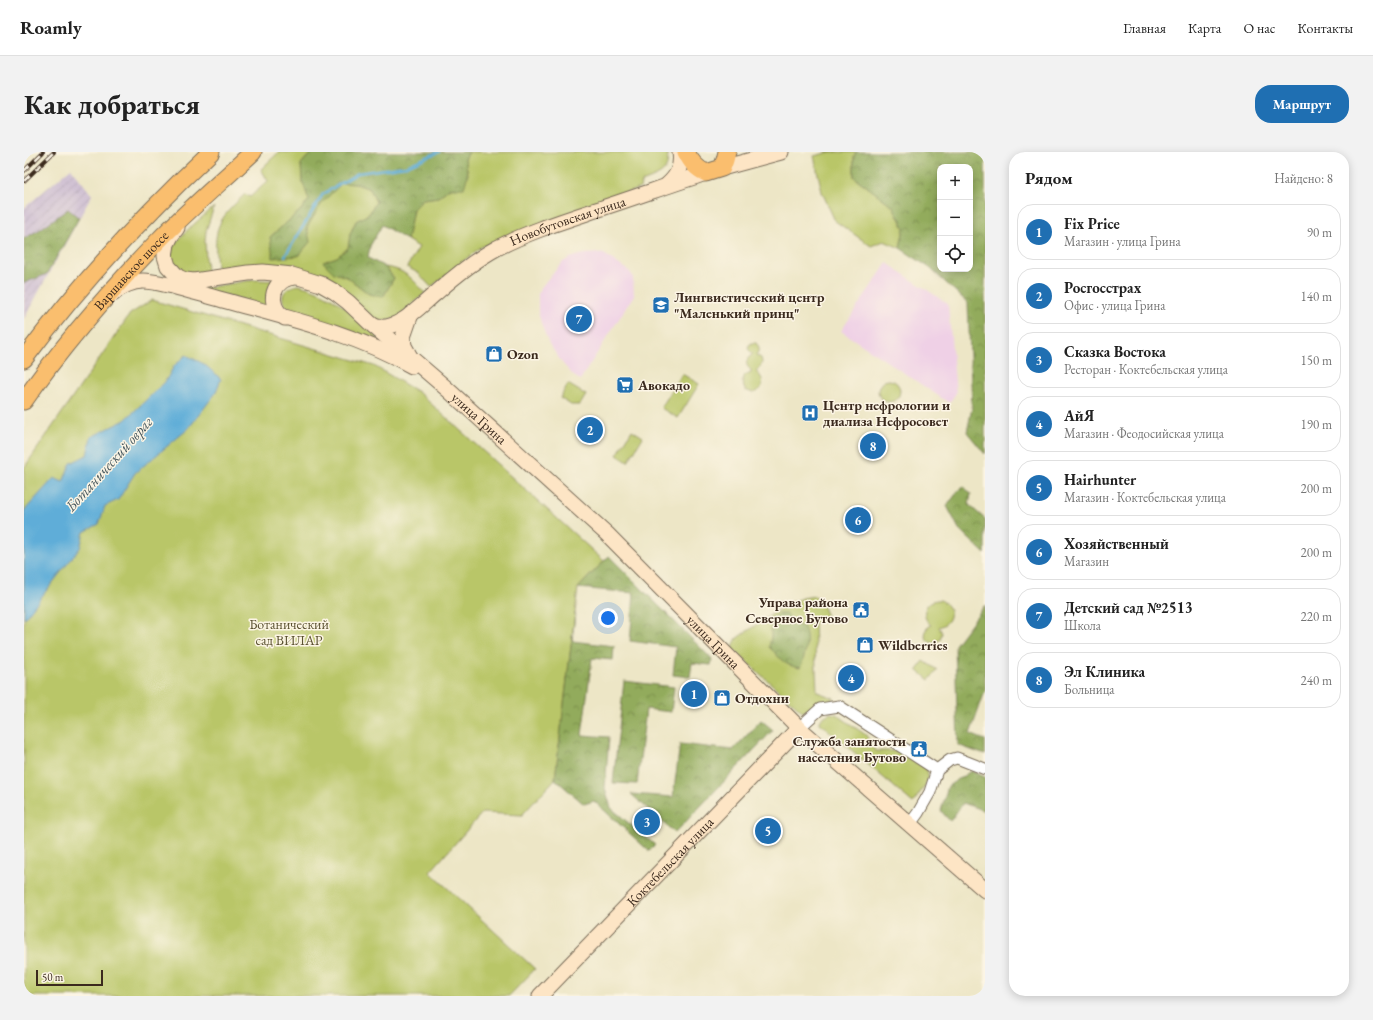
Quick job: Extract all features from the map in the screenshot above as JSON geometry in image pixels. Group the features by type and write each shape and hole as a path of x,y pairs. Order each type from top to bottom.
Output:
{"main road":[{"name":"Варшавское шоссе","path":"24,402 50,366 95,310 159,241 253,152"},
{"path":"686,152 698,169 714,171 726,160 727,152"},
{"name":"Варшавское шоссе","path":"24,359 73,296 152,211 208,155"}],"street":[{"path":"667,185 672,181 678,172 681,164 680,152"},
{"name":"Новобутовская улица","path":"374,326 379,328 391,326 406,318 461,272 497,248 562,222 667,185 781,152"},
{"path":"203,199 171,236 167,244 165,250 166,261 175,275 185,280 194,281 263,272 292,274 308,279"},
{"path":"285,318 279,314 273,302 276,286 291,277 308,279"},
{"name":"улица Грина","path":"308,279 335,292 348,302 392,341 406,359"},
{"name":"улица Грина","path":"95,310 126,285 139,281 149,281 285,318 343,336 406,359 446,388 607,534 799,728 985,890"},
{"path":"392,341 395,330 406,318"},
{"path":"406,318 403,336 406,359"},
{"path":"799,728 820,709 839,706 936,770"},
{"name":"Коктебельская улица","path":"540,996 799,728"},
{"path":"910,824 930,792 936,770 950,760 957,758 985,769"}],"shaded area":[{"path":"71,168 92,195 24,319 24,208"},
{"path":"583,254 604,254 631,273 633,278 634,295 580,380 563,364 549,344 538,312 538,294 547,280 563,262"},
{"path":"887,263 948,304 956,393 949,403 841,331"}],"green space":[{"path":"279,152 312,152 301,164 302,180 309,200 300,211 270,237 307,227 322,203 342,183 356,184 370,188 377,202 369,214 356,221 350,234 349,248 337,257 324,262 334,273 347,277 369,294 383,297 394,278 385,267 403,272 425,293 398,318 380,322 331,282 225,271 217,267 217,233 223,218 245,194 250,197 268,181 261,169"},
{"path":"312,152 469,152 465,159 468,174 464,188 450,188 438,197 423,199 413,209 407,240 382,225 370,246 368,258 385,267 394,278 383,297 369,294 347,277 334,273 323,262 337,257 348,248 350,234 356,221 369,214 376,202 370,189 356,184 342,183 322,203 307,227 310,242 298,256 273,258 270,237 300,211 309,200 302,180 301,164"},
{"path":"469,152 667,152 668,159 665,169 658,175 642,182 640,188 481,247 431,287 418,273 407,267 419,247 407,240 413,209 423,199 438,197 468,174 465,159"},
{"path":"830,152 856,152 854,157 854,177 893,206 904,228 900,248 884,241 871,246 835,221 822,192 814,156"},
{"path":"856,152 985,152 985,454 967,432 972,408 968,303 930,268 900,248 904,228 893,206 854,177 854,157"},
{"path":"214,207 206,231 205,242 207,273 186,274 173,266 171,254 172,249 186,231"},
{"path":"68,209 79,218 47,274 24,283 24,238 39,230"},
{"path":"246,281 279,281 272,308 199,289"},
{"path":"298,285 325,294 336,301 346,308 385,345 301,317 290,311 284,304 283,296 287,290"},
{"name":"Ботанический сад ВИЛАР","path":"152,300 374,366 418,392 604,561 578,588 555,779 522,815 482,813 430,872 535,969 509,996 24,996 24,468 130,314"},
{"path":"756,343 759,347 756,355 761,358 762,362 761,366 756,372 761,377 762,386 753,393 745,390 742,382 745,375 751,372 748,367 747,360 752,355 748,349 749,345"},
{"path":"682,374 699,384 678,418 661,408"},
{"path":"889,380 897,383 900,391 897,399 889,402 881,399 878,391 881,383"},
{"path":"568,384 586,395 580,405 571,405 560,398"},
{"path":"632,430 643,437 628,462 617,455"},
{"path":"962,486 971,494 969,505 985,519 985,554 959,529 947,506"},
{"path":"609,556 712,659 711,665 692,663 690,677 673,675 676,647 630,641 634,593 578,588"},
{"path":"814,596 819,598 829,621 814,622 817,692 834,698 832,703 820,704 803,712 733,649 737,638 790,602"},
{"path":"940,600 948,606 950,614 947,622 939,627 942,633 940,640 933,643 928,641 925,637 926,629 931,625 925,617 925,609 931,602"},
{"path":"985,605 985,691 970,734 985,740 985,755 958,745 955,645"},
{"path":"575,613 572,641 614,646 613,660 592,658 582,735 609,737 605,788 611,808 655,845 649,851 594,801 584,804 555,779"},
{"path":"778,614 787,614 796,625 803,626 806,636 806,647 800,668 786,663 769,647 771,637 771,619"},
{"path":"924,661 937,670 929,680 917,670"},
{"path":"624,681 674,687 671,712 646,709 637,784 613,783"},
{"path":"831,713 836,714 866,735 875,751 899,751 927,769 929,780 913,803 820,723 822,718"},
{"path":"761,720 773,730 675,833 631,794 673,797 680,744 733,750"},
{"path":"971,771 985,777 985,811 963,803 950,821 941,811 948,786"}],"water":[{"path":"186,355 204,364 221,379 215,394 188,429 135,473 118,500 105,506 99,524 84,532 80,548 24,619 24,511 54,478 63,482 71,463 87,455 91,437 125,420 165,382 174,366"}],"waterway":[{"name":"Ботанический овраг","path":"285,256 323,194 358,173 406,166 439,152"}],"railway":[{"path":"24,157 29,152"},
{"path":"24,171 43,152"},
{"path":"24,181 54,152"}],"place":[{"name":"Лингвистический центр \"Маленький принц\"","path":"661,305"},
{"name":"Детский сад №2513","path":"579,319"},
{"name":"Ozon","path":"494,354"},
{"name":"Авокадо","path":"625,385"},
{"name":"Центр нефрологии и диализа Нефросовет","path":"810,413"},
{"name":"Росгосстрах","path":"590,430"},
{"name":"Эл Клиника","path":"873,446"},
{"name":"Хозяйственный","path":"858,520"},
{"name":"Управа района Северное Бутово","path":"861,610"},
{"name":"Wildberries","path":"865,645"},
{"name":"АйЯ","path":"851,678"},
{"name":"Fix Price","path":"694,694"},
{"name":"Отдохни","path":"722,698"},
{"name":"Служба занятости населения Бутово","path":"919,749"},
{"name":"Сказка Востока","path":"647,822"},
{"name":"Hairhunter","path":"768,831"}]}
